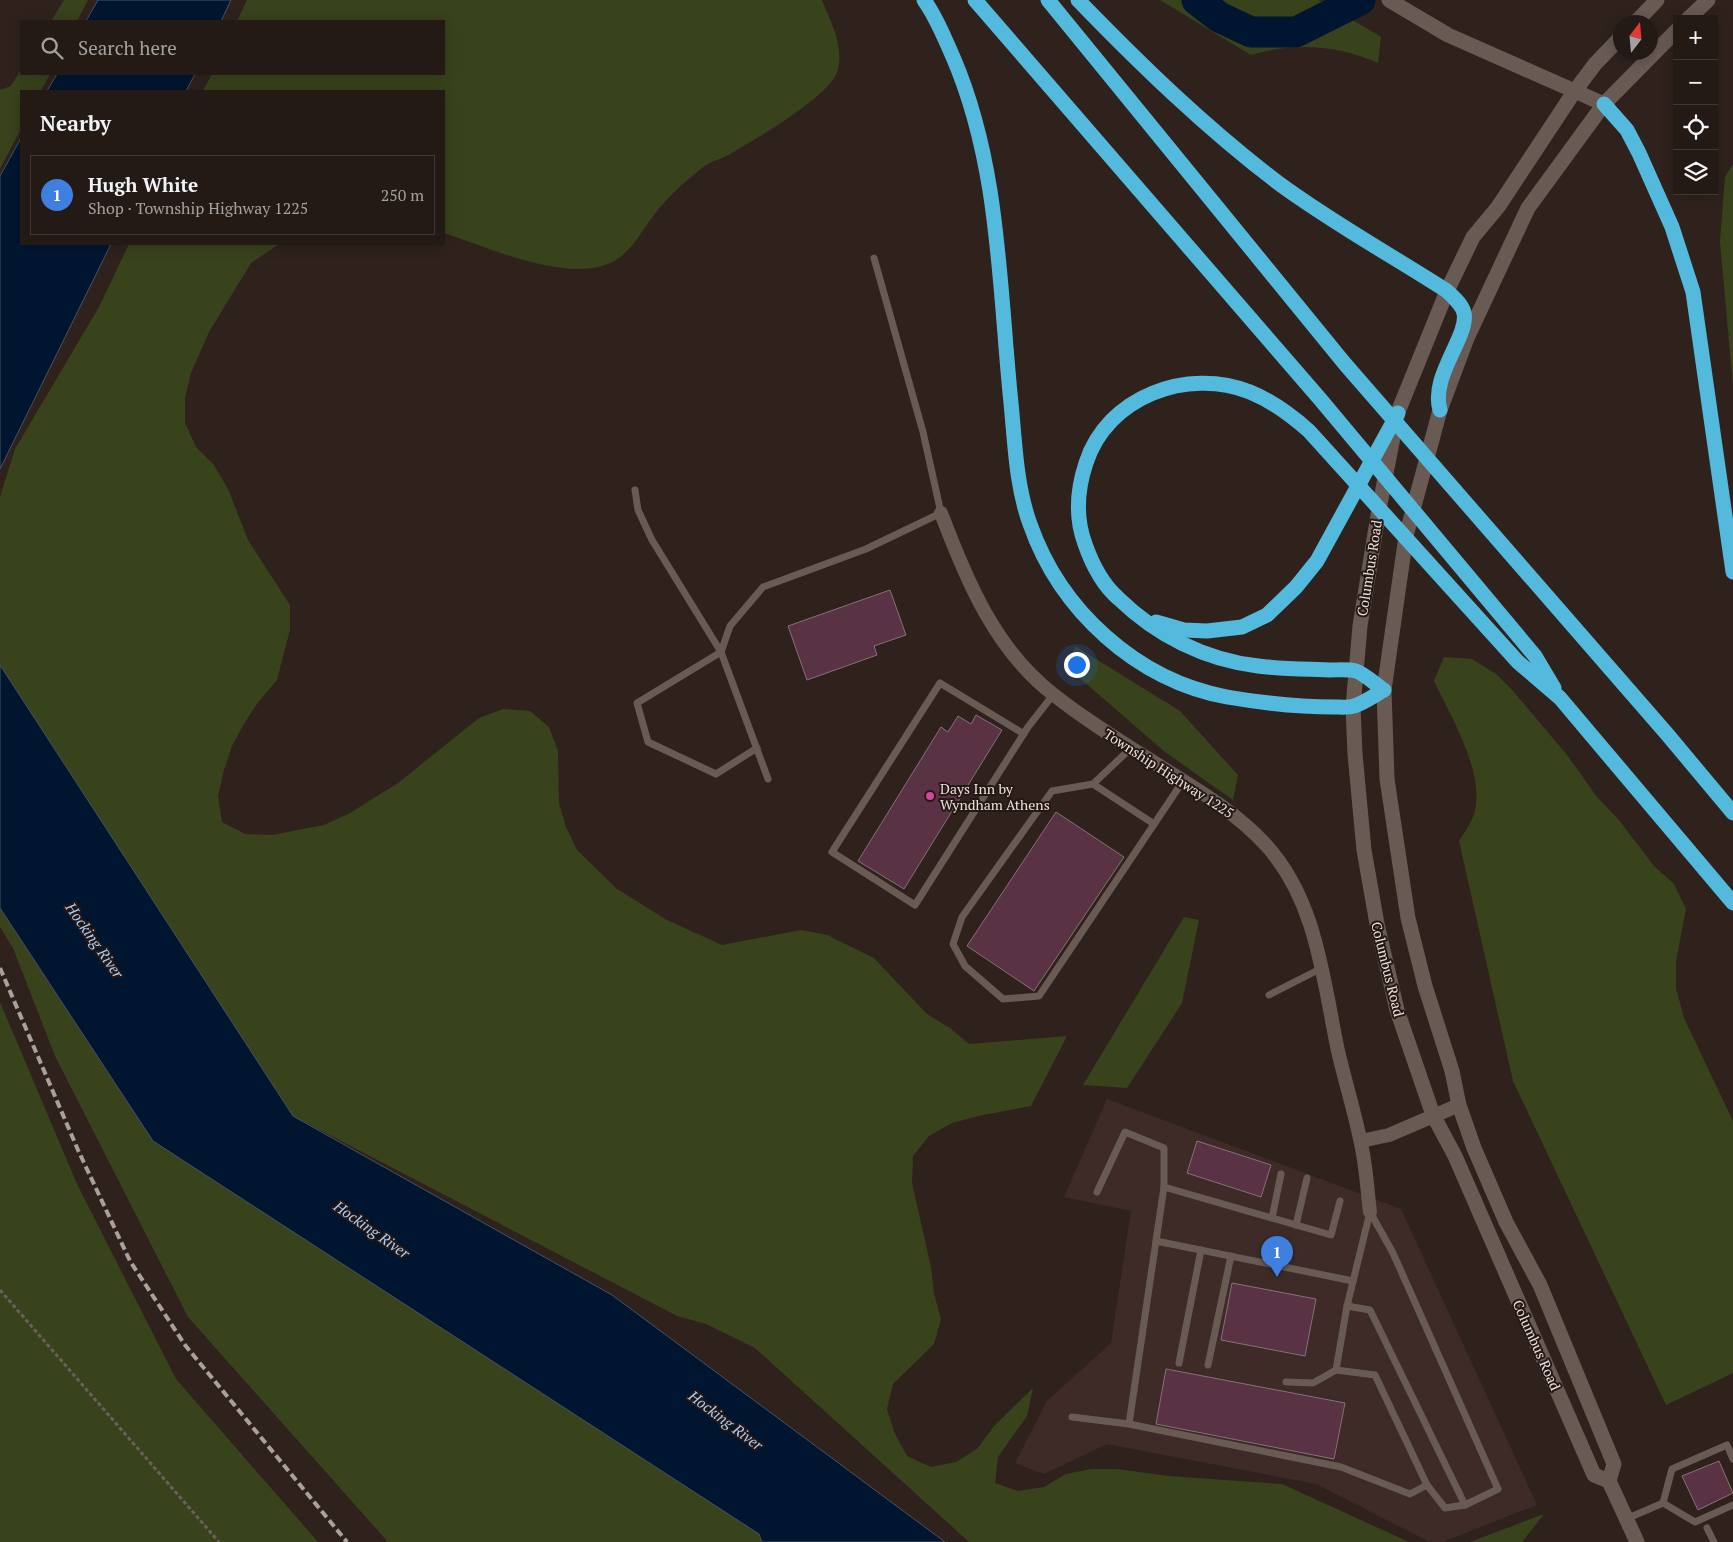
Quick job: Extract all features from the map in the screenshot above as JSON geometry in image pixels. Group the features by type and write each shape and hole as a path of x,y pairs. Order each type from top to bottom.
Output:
{"highway":[{"path":"924,0 935,14 960,73 979,133 993,202 1017,462 1029,522 1051,571 1062,588 1100,632 1120,649 1161,675 1200,690 1241,700 1322,707 1353,707 1384,690 1357,671 1258,666 1216,657 1184,645 1135,613 1106,585 1096,570 1081,535 1079,518 1080,490 1085,466 1094,444 1110,421 1138,399 1155,391 1174,386 1213,384 1248,391 1268,400 1309,431 1518,662 1560,698 1733,903"},
{"path":"975,0 1320,399 1535,656 1560,698"},
{"path":"1048,0 1345,364 1495,535 1733,813"},
{"path":"1078,0 1134,58 1202,122 1271,177 1447,291 1461,306 1464,320 1436,399 1440,410"},
{"path":"1604,104 1627,130 1639,153 1672,227 1693,292 1733,572"},
{"path":"1135,613 1184,630 1207,631 1242,627 1267,615 1296,587 1316,561 1398,412"}],"main road":[{"path":"1390,0 1448,35 1604,104"},
{"path":"1643,15 1657,0"},
{"path":"1692,15 1708,0"},
{"name":"Columbus Road","path":"1637,1542 1609,1481 1614,1464 1540,1285 1506,1222 1474,1148 1459,1105 1452,1071 1425,986 1408,918 1387,779 1384,690 1406,536 1440,410 1467,338 1528,208 1604,104 1673,34"},
{"name":"Columbus Road","path":"1609,1481 1594,1475 1455,1156 1433,1115 1397,1010 1377,924 1364,841 1353,707 1360,626 1371,555 1398,412 1447,291 1474,237 1498,207 1574,92 1595,64 1613,45"}],"street":[{"name":"Township Highway 1225","path":"941,513 962,569 980,605 1004,643 1053,695 1131,748 1230,810 1267,846 1296,889 1311,929 1322,968 1338,1051 1361,1141 1370,1212"},
{"path":"1361,1141 1389,1135 1459,1105"}],"lane":[{"path":"757,748 716,774 648,742 637,703 721,652 730,626 762,587 866,549 941,513 923,432 874,258"},
{"path":"635,490 638,510 652,540 721,652 768,779"},
{"path":"1024,734 940,683 832,852 915,905 1024,734 1053,695"},
{"path":"1131,748 1093,784 1052,791 962,917 953,944 964,966 1002,1000 1039,996 1183,781"},
{"path":"1093,784 1154,824"},
{"path":"1269,995 1322,968"},
{"path":"1097,1192 1125,1132 1164,1148 1164,1187 1129,1424"},
{"path":"1272,1218 1281,1174"},
{"path":"1296,1225 1307,1178"},
{"path":"1164,1187 1331,1235 1340,1201"},
{"path":"1336,1370 1346,1306 1370,1212"},
{"path":"1286,1382 1313,1384 1336,1370 1375,1375 1427,1485 1445,1508 1465,1505 1498,1489 1393,1253 1370,1212"},
{"path":"1156,1241 1353,1281"},
{"path":"1179,1363 1201,1250"},
{"path":"1208,1365 1231,1256"},
{"path":"1346,1306 1370,1310 1465,1505"},
{"path":"1072,1417 1129,1424 1341,1467 1410,1494 1427,1485"},
{"path":"1663,1503 1672,1469 1727,1445 1733,1459"},
{"path":"1663,1503 1695,1522 1733,1505"},
{"path":"1626,1519 1663,1503"},
{"path":"1707,1528 1714,1542"}],"path":[{"path":"0,1290 219,1542"}],"shaded area":[{"path":"1107,1099 1401,1209 1537,1505 1442,1542 1430,1542 1316,1484 1107,1444 1044,1474 1015,1463 1047,1401 1111,1343 1131,1211 1064,1197"}],"green space":[{"path":"64,0 88,0 78,20 52,20"},
{"path":"247,0 822,0 836,35 839,63 837,72 831,82 806,105 727,156 706,165 683,184 657,211 633,245 617,259 608,264 590,268 569,269 548,266 503,254 445,233 445,90 204,90 211,75 445,75 445,20 237,20"},
{"path":"1160,0 1319,0 1381,37 1378,63 1347,52 1315,47 1283,48 1251,55"},
{"path":"20,71 20,75 49,75 42,90 20,90 20,131 0,169 0,90 11,86"},
{"path":"1733,164 1733,386 1720,242 1725,177"},
{"path":"129,245 278,245 251,263 209,332 191,373 185,398 185,423 196,447 214,465 228,489 248,540 290,605 290,630 277,680 259,701 245,722 232,746 224,770 218,796 222,822 245,834 272,835 324,825 350,813 398,783 479,718 503,709 530,711 549,727 558,751 559,803 566,827 577,850 617,889 667,920 722,945 801,930 827,935 874,958 927,1014 950,1028 969,1044 1067,1036 1031,1106 952,1123 929,1136 913,1156 912,1183 931,1267 934,1294 941,1319 934,1344 893,1384 887,1409 895,1434 907,1456 931,1467 956,1462 978,1448 994,1426 1033,1388 1027,1416 998,1457 995,1483 1018,1491 1044,1487 1066,1474 1091,1469 1117,1469 1168,1476 1282,1484 1409,1542 969,1542 755,1348 706,1324 677,1316 293,1116 0,665 0,497 15,449 99,307"},
{"path":"1075,646 1180,711 1238,775 1233,800 1165,752 1068,668"},
{"path":"1444,657 1472,659 1496,674 1514,692 1567,755 1597,797 1618,819 1654,866 1674,884 1686,909 1676,961 1676,988 1684,1018 1733,1121 1733,1373 1666,1405 1513,1081 1459,841 1473,817 1476,801 1476,784 1466,748 1434,681"},
{"path":"0,908 153,1141 759,1534 762,1542 388,1542 188,1317 55,1056 13,948 0,927"},
{"path":"1184,917 1199,920 1182,1003 1127,1088 1083,1085"},
{"path":"0,1002 77,1184 176,1379 318,1542 0,1542"},
{"path":"1544,1514 1522,1542 1470,1542"}],"water":[{"path":"98,0 231,0 221,20 87,20"},
{"path":"56,75 194,75 187,90 48,90"},
{"path":"20,140 20,245 111,245 0,469 0,176"},
{"name":"Hocking River","path":"0,665 293,1116 612,1295 945,1542 762,1542 759,1534 153,1141 0,908"}],"building":[{"path":"890,590 906,635 874,646 877,655 807,680 788,626"},
{"name":"Days Inn by Wyndham Athens","path":"976,715 1002,730 904,889 858,861 941,727 948,732 958,716 971,724"},
{"path":"1056,812 1124,857 1034,991 967,946"},
{"path":"1197,1141 1271,1165 1261,1197 1187,1173"},
{"path":"1232,1283 1316,1299 1305,1356 1221,1340"},
{"path":"1166,1369 1345,1403 1334,1459 1156,1424"},
{"path":"1719,1461 1733,1493 1698,1510 1682,1476"}],"waterway":[{"path":"1197,0 1219,17 1251,32 1296,32 1360,0"}],"railway":[{"path":"0,968 78,1150 130,1261 185,1345 347,1542"}],"place":[{"name":"Days Inn by Wyndham Athens","path":"930,796"},
{"name":"Hugh White","path":"1277,1277"}]}
